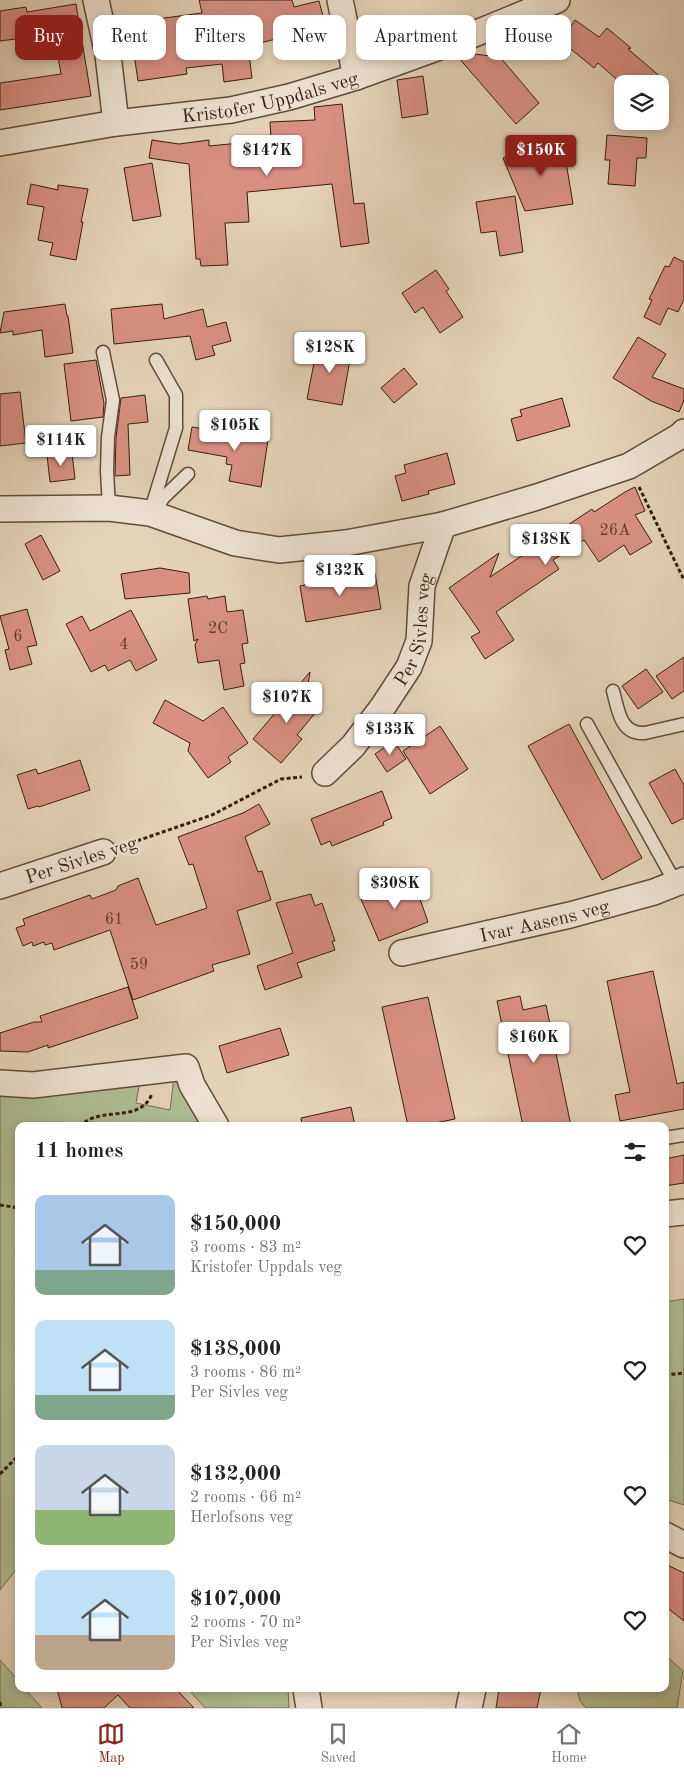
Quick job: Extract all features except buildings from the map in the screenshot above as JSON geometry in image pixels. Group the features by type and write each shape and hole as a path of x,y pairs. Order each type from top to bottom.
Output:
{"street":[{"path":"96,0 108,55 116,122"},
{"path":"340,0 356,77"},
{"name":"Kristofer Uppdals veg","path":"0,143 116,122 231,110 288,97 356,77 467,37 557,0"},
{"path":"0,509 109,508 152,514 235,543 279,550 346,543 443,525 537,497 629,466 684,432"},
{"name":"Per Sivles veg","path":"325,774 353,746 382,708 409,667 419,641 422,586 443,525"},
{"name":"Per Sivles veg","path":"0,886 103,852"},
{"name":"Ivar Aasens veg","path":"402,953 570,915 654,892 680,882"},
{"path":"0,1083 33,1085 186,1067 192,1086 214,1122"},
{"path":"669,1214 684,1212"},
{"path":"669,1537 684,1545"},
{"path":"306,1692 309,1708"},
{"path":"469,1708 472,1692"}],"lane":[{"path":"104,352 113,400 108,437 109,508"},
{"path":"152,514 176,428 176,395 156,360"},
{"path":"152,514 162,498 188,474"},
{"path":"613,691 622,722 631,732 645,733 684,724"},
{"path":"587,724 680,882"},
{"path":"669,1137 684,1135"}],"path":[{"path":"629,466 684,580"},
{"name":"Per Sivles veg","path":"103,852 212,815 281,779 325,774"},
{"path":"87,1122 98,1116 124,1114 138,1110 151,1097 161,1070"},
{"path":"0,1205 15,1207"},
{"path":"669,1375 684,1373"},
{"path":"0,1474 15,1459"},
{"path":"0,1702 1,1708"}],"green space":[{"path":"174,1077 183,1083 206,1122 15,1122 15,1571 0,1590 0,1091 140,1080 136,1103 170,1110"},
{"path":"684,1299 684,1505 669,1500 669,1301"},
{"path":"669,1659 683,1671 677,1708 586,1708 580,1701 578,1692 669,1692"},
{"path":"0,1660 15,1677 15,1692 28,1692 42,1708 0,1708"},
{"path":"191,1692 288,1692 289,1708 205,1708"}]}
